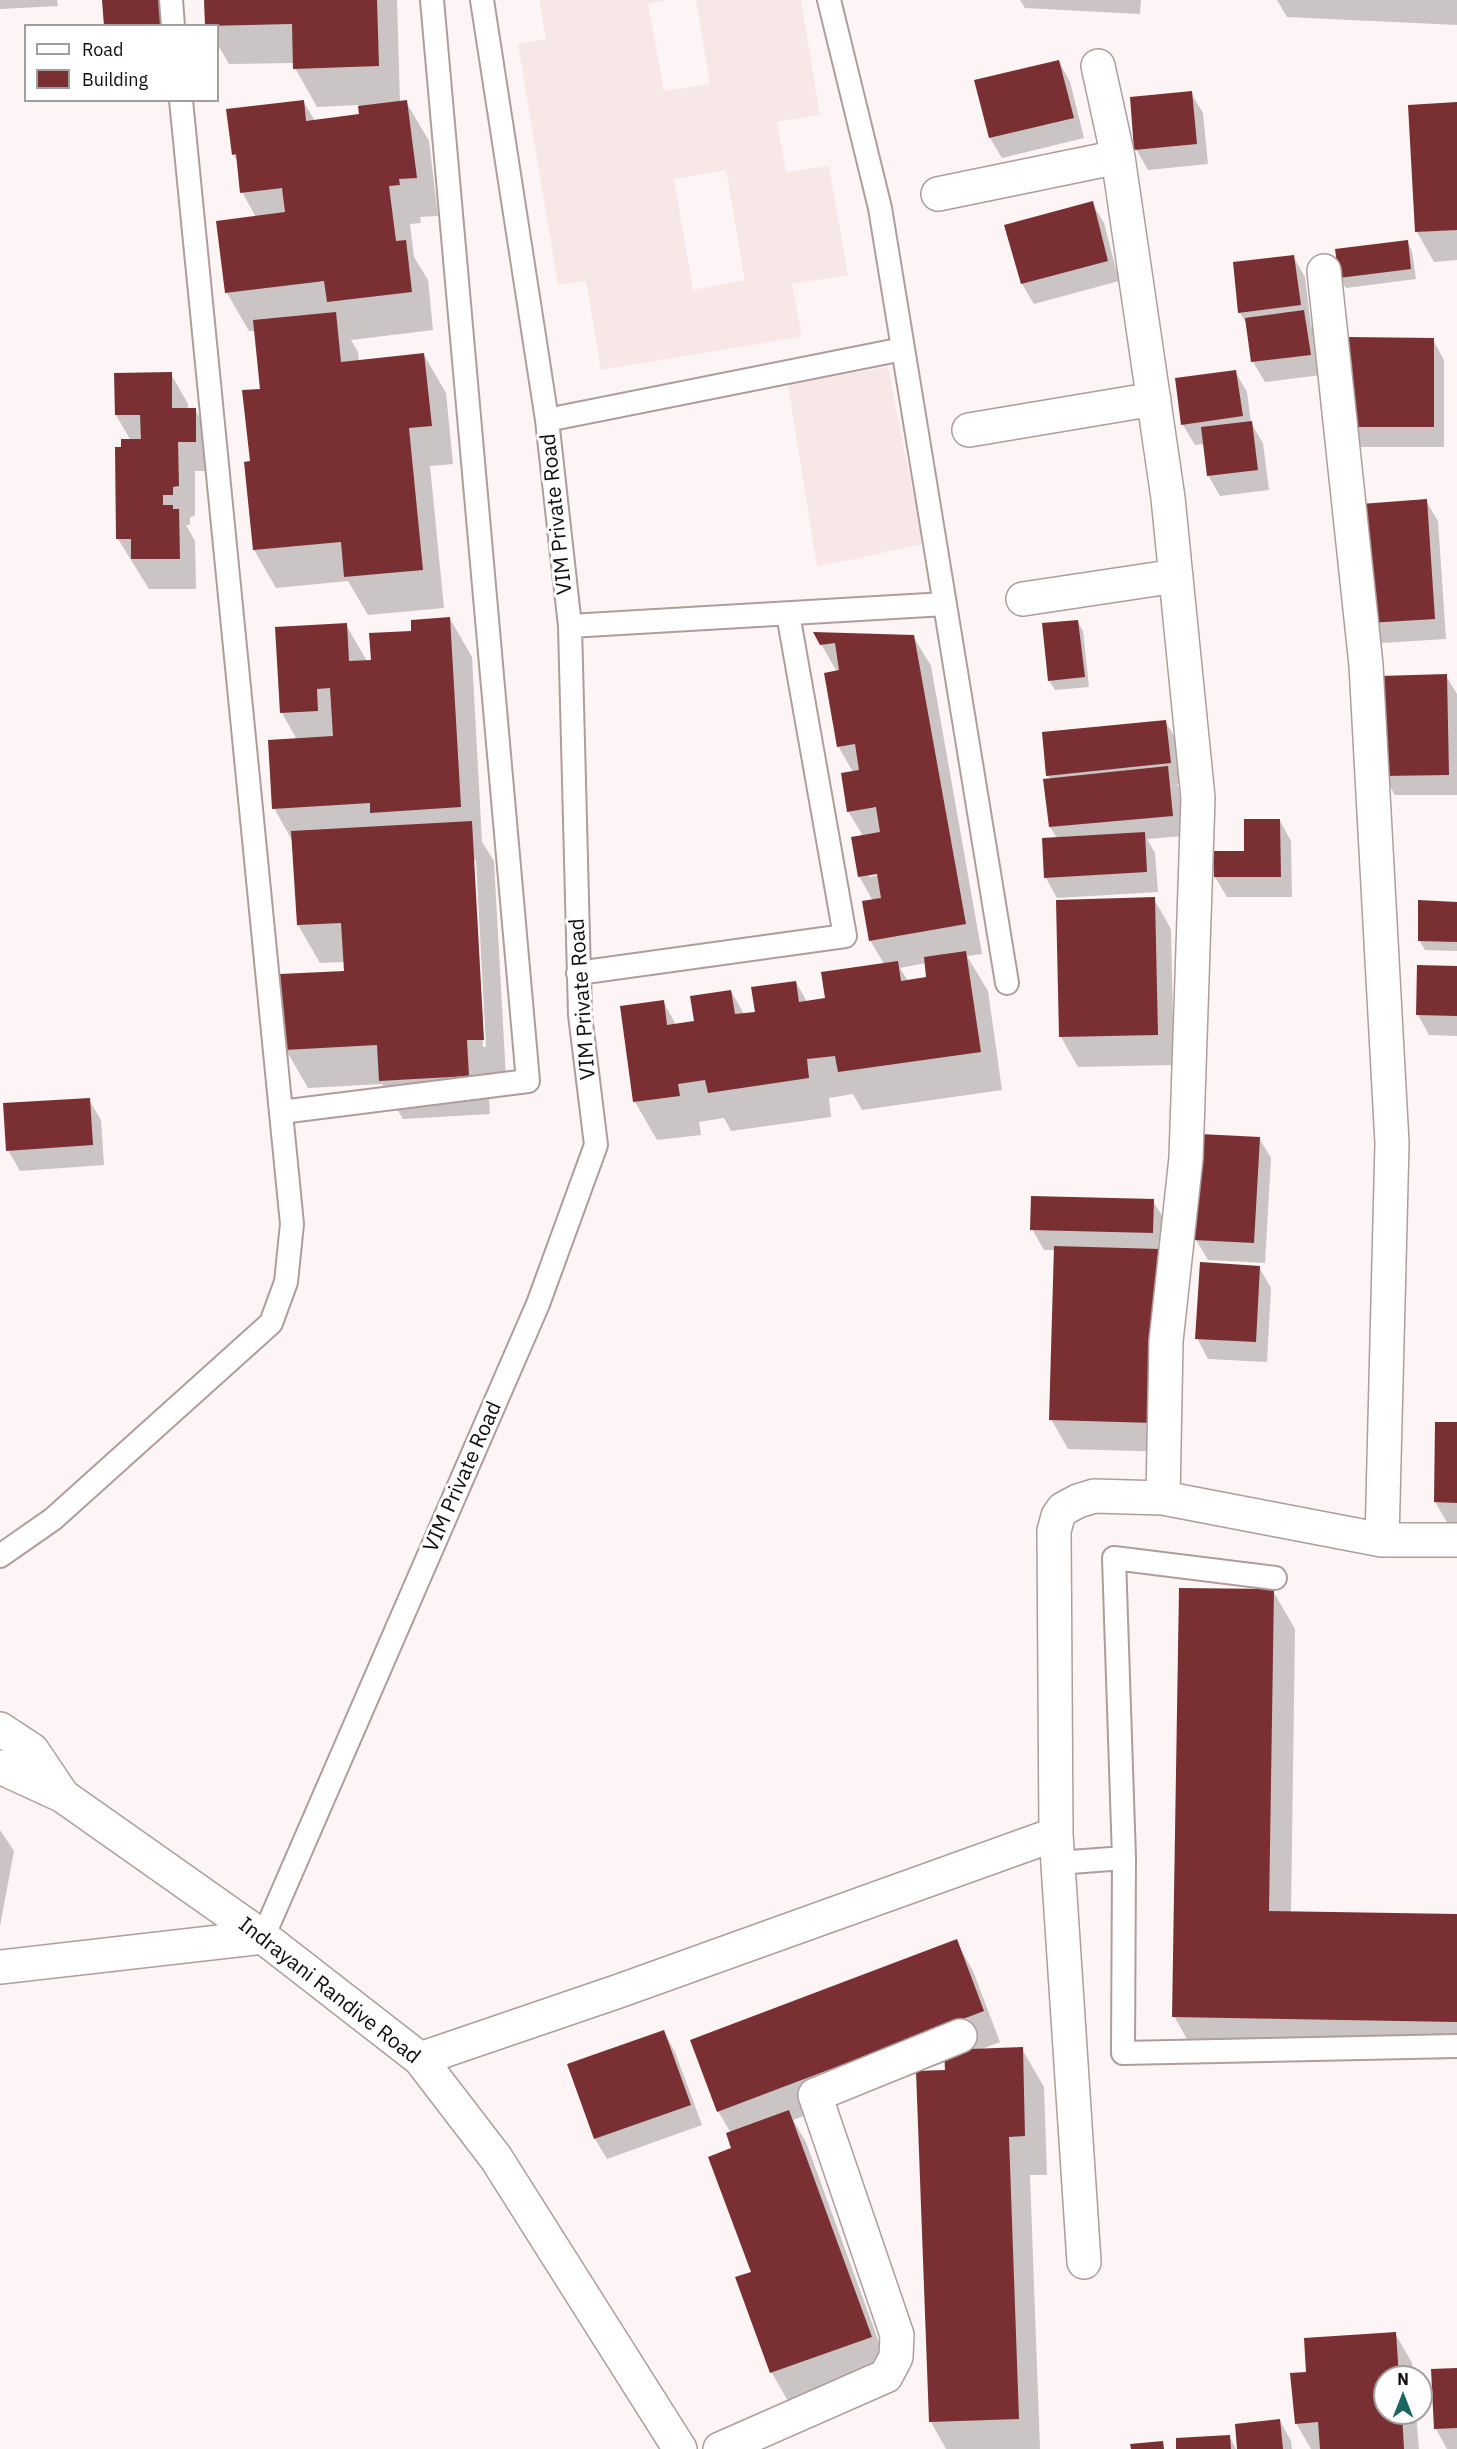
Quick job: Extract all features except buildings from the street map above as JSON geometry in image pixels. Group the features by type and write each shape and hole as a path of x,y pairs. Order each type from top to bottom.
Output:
{"street":[{"path":"1098,66 1118,157 1168,498 1198,798 1186,1158 1166,1341 1163,1498"},
{"path":"938,194 1118,157"},
{"path":"1324,271 1366,665 1392,1143 1382,1540"},
{"path":"969,430 1154,399"},
{"path":"1023,599 1176,576"},
{"path":"1084,2262 1056,1848 1054,1531 1058,1516 1063,1509 1094,1496 1163,1498 1382,1540 1457,1540"},
{"name":"Indrayani Randive Road","path":"0,1729 32,1750 63,1796"},
{"name":"Indrayani Randive Road","path":"0,1767 63,1796 263,1936 420,2059 496,2158 680,2449"},
{"path":"420,2059 619,1991 1056,1848"},
{"path":"0,1967 263,1936"},
{"path":"720,2449 886,2376 896,2357 897,2335 815,2095 960,2036"}],"lane":[{"path":"171,0 173,24"},
{"path":"281,1112 528,1081 432,0"},
{"name":"VIM Private Road","path":"263,1936 538,1304 596,1145 580,1015 570,626 547,420 482,0"},
{"path":"829,0 880,208 1007,983"},
{"path":"0,1556 52,1519 271,1323 286,1282 292,1224 181,102"},
{"path":"547,420 903,349"},
{"path":"570,626 945,604"},
{"path":"578,973 845,936 788,614"},
{"path":"1275,1578 1114,1558 1124,1858 1123,2053 1457,2046"},
{"path":"1056,1848 1124,1858"}],"shaded area":[{"path":"539,0 668,0 648,4 664,91 710,84 696,0 801,0 820,115 777,122 786,172 829,166 848,275 792,284 802,337 601,370 586,281 558,285 518,44 546,39","holes":["726,170 745,280 693,290 674,179"]},
{"path":"888,367 923,544 817,567 788,384"}]}
